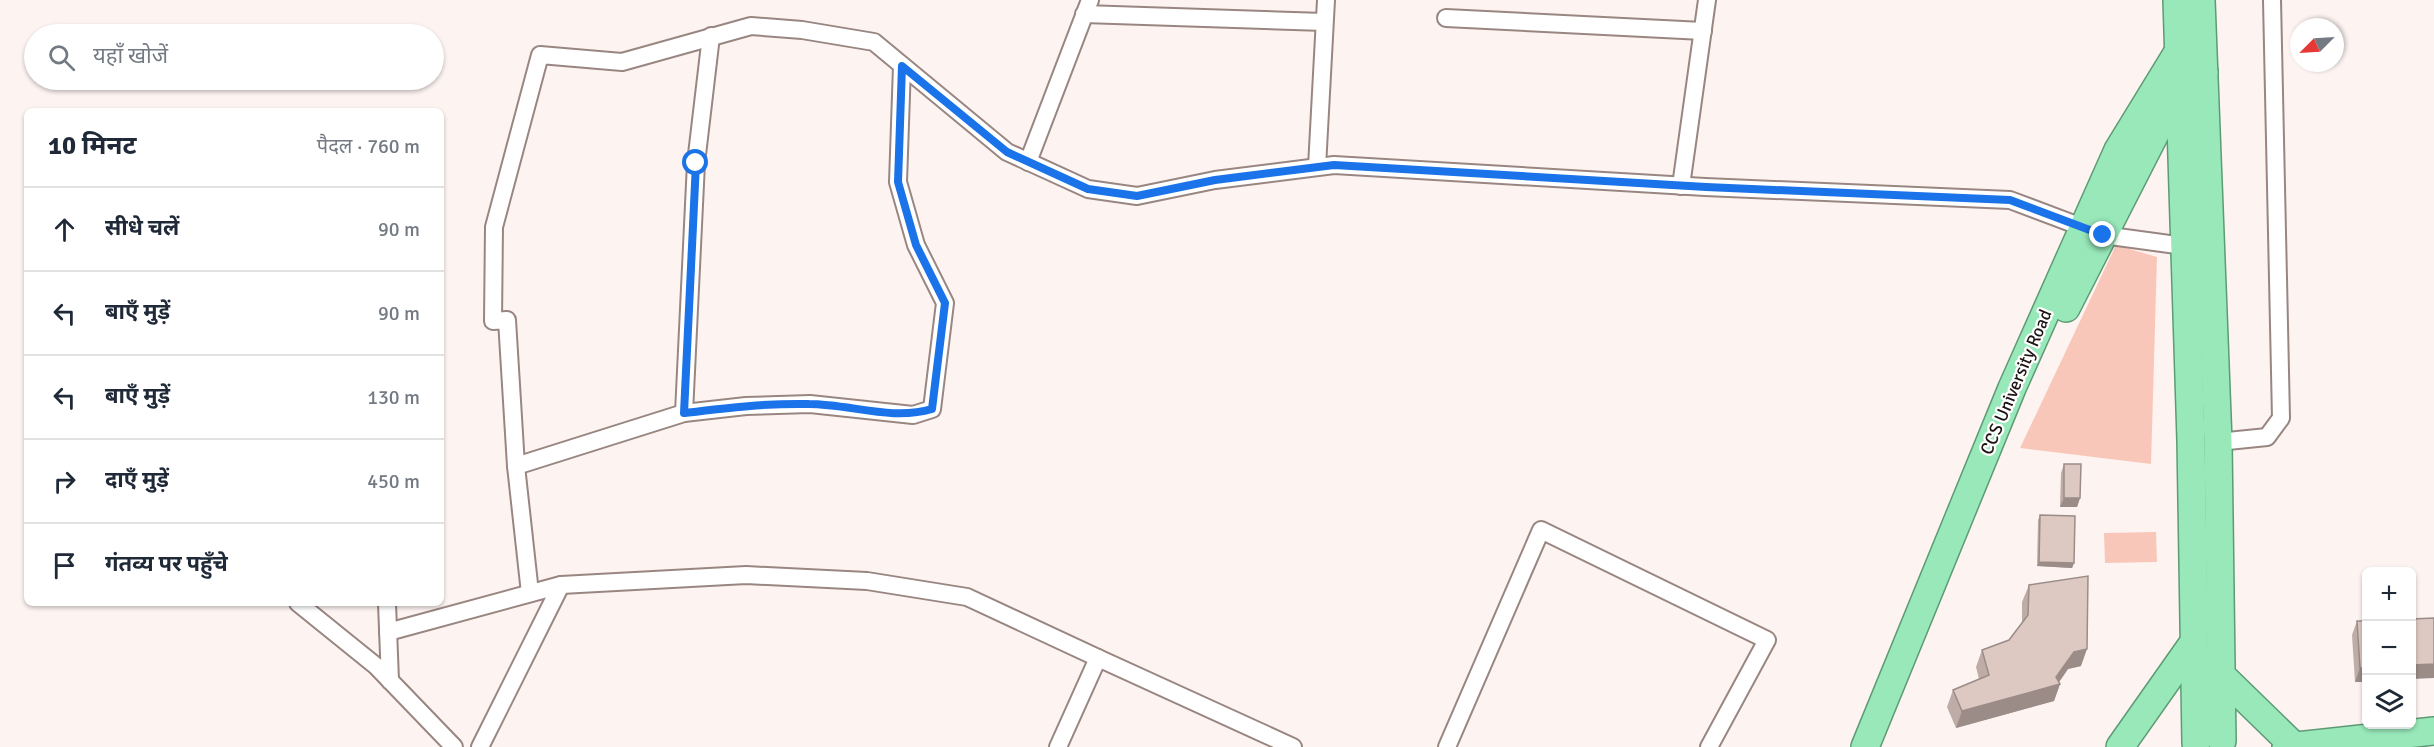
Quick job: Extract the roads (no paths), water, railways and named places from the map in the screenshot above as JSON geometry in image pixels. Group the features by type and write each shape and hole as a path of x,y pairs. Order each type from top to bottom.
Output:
{"highway":[{"path":"2177,0 2194,642 2210,745"},
{"path":"2201,0 2218,442 2221,675 2210,745"},
{"path":"2178,52 2202,41"},
{"name":"CCS University Road","path":"1865,747 1959,536 2058,324 2127,133 2178,52"},
{"path":"2179,87 2204,72"},
{"name":"CCS University Road","path":"2093,231 2179,87"},
{"name":"CCS University Road","path":"1884,747 1959,536"},
{"path":"2120,747 2194,642"},
{"path":"2221,675 2290,747 2434,731"}],"street":[{"path":"1317,167 1326,0"},
{"path":"1681,186 1707,0"},
{"path":"2218,442 2267,437 2281,418 2272,0"},
{"path":"1028,162 1087,7 1324,22"},
{"path":"1446,18 1702,31"},
{"path":"530,593 516,466 507,320 493,321 494,227 540,55 622,62 751,26 802,30 874,42 1007,152 1088,189 1137,196 1215,180 1334,165 1681,186 2010,200 2093,231 2184,246"},
{"path":"684,413 696,163 711,36"},
{"path":"516,466 684,413 746,406 810,404 913,415 932,409 945,303 916,245 898,182 902,66"},
{"path":"1447,747 1541,530 1767,640 1709,747"},
{"path":"388,632 561,585 746,575 867,581 967,597 1293,747"},
{"path":"480,747 561,585"},
{"path":"302,606 390,681 454,747"},
{"path":"387,606 390,681"},
{"path":"1058,747 1098,658"}]}
